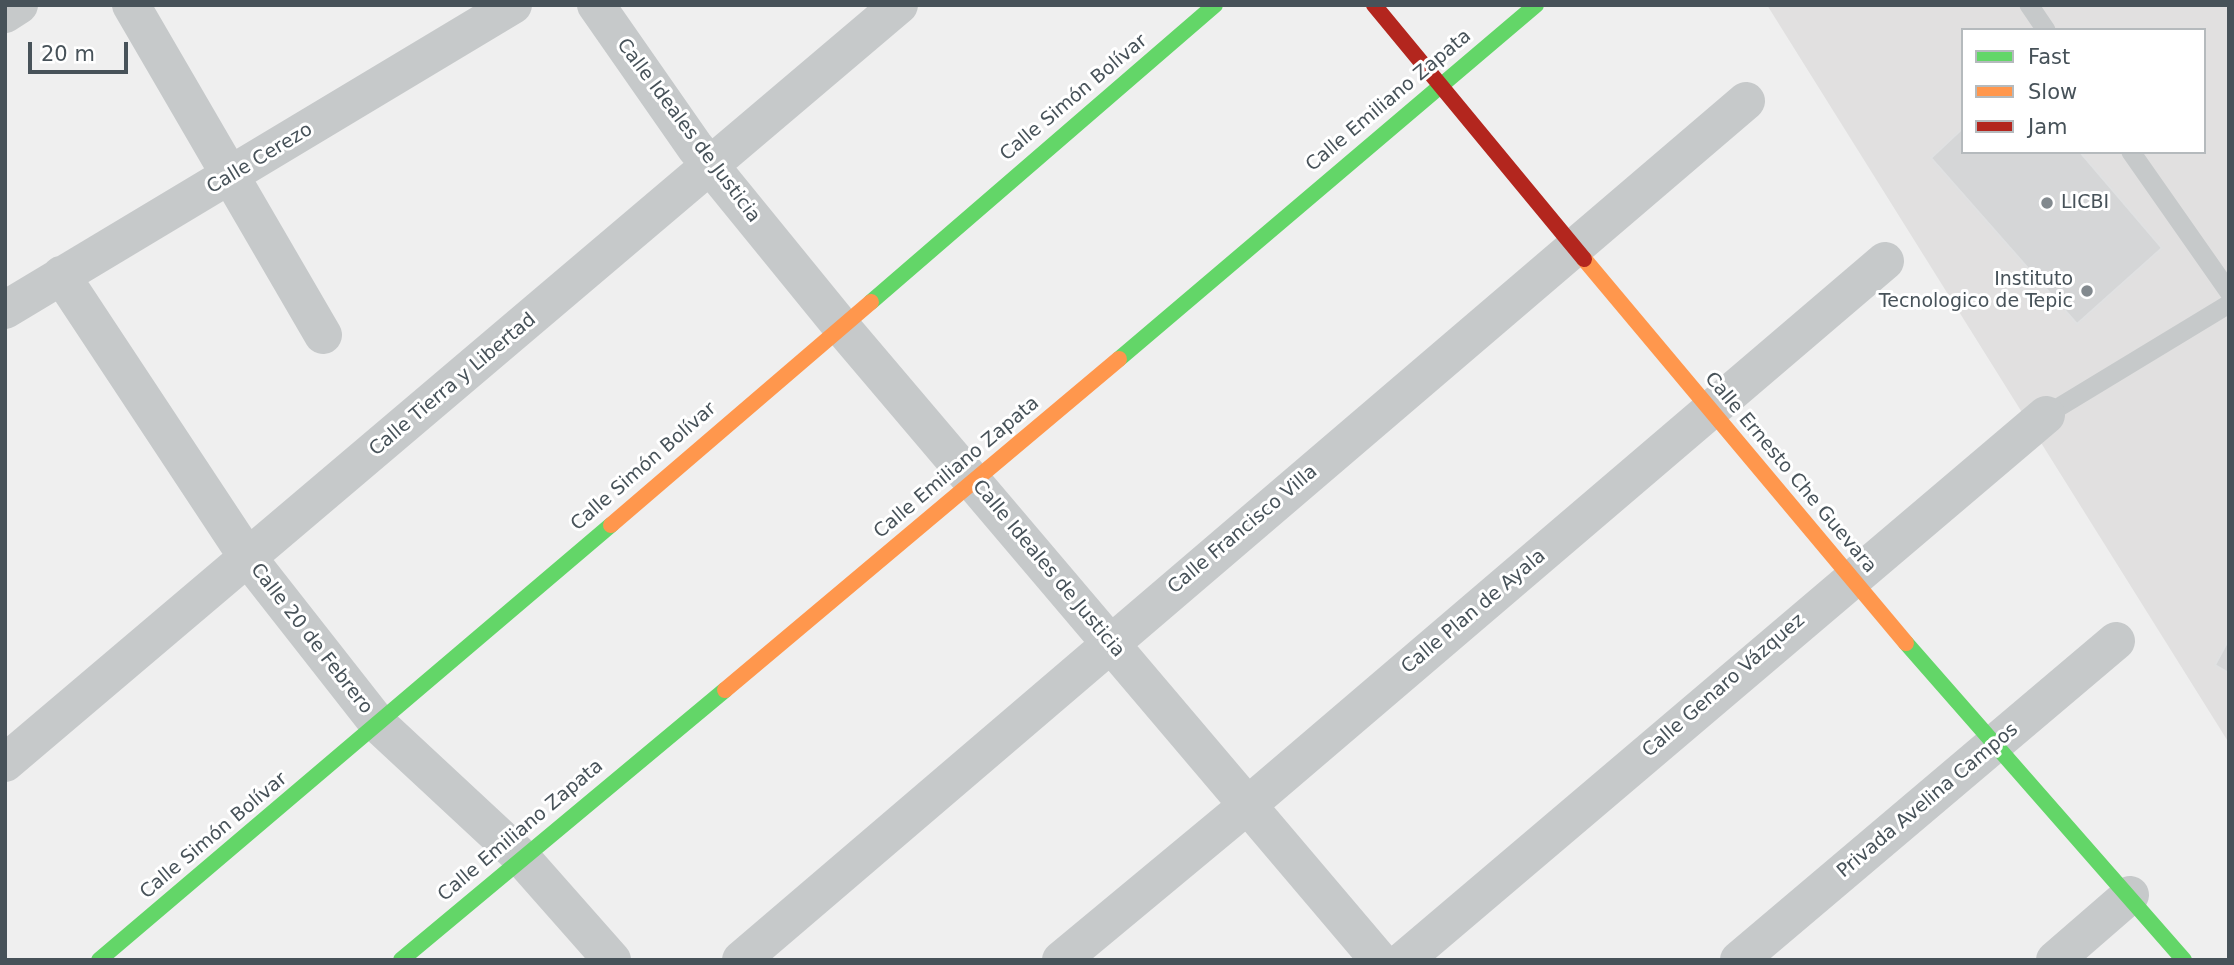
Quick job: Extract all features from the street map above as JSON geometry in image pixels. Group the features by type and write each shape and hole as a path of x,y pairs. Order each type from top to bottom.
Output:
{"street":[{"path":"5,14 19,5"},
{"path":"131,5 233,176 323,335"},
{"name":"Calle Cerezo","path":"5,310 233,176 513,5"},
{"name":"Calle Ideales de Justicia","path":"596,5 710,167 840,325 1379,960"},
{"name":"Calle Tierra y Libertad","path":"5,763 900,5"},
{"name":"Calle Simón Bolívar","path":"99,960 379,725 840,325 1215,5"},
{"name":"Calle Ernesto Che Guevara","path":"1374,5 1710,411 1994,745 2130,895 2184,960"},
{"name":"Calle Emiliano Zapata","path":"401,960 521,857 974,482 1536,5"},
{"name":"Calle Francisco Villa","path":"741,960 1110,642 1575,250 1745,101"},
{"name":"Calle Plan de Ayala","path":"1061,960 1249,804 1885,261"},
{"name":"Calle 20 de Febrero","path":"61,275 248,558 379,725 521,857 612,960"},
{"name":"Calle Genaro Vázquez","path":"1404,960 2046,415"},
{"name":"Privada Avelina Campos","path":"1739,960 2116,641"},
{"path":"2055,960 2130,895"}],"lane":[{"path":"2029,5 2045,28"},
{"path":"2132,154 2229,292"},
{"path":"2046,415 2229,304"}],"shaded area":[{"name":"Instituto Tecnologico de Tepic","path":"1767,5 2229,5 2229,743"}],"building":[{"name":"LICBI","path":"1961,130 1961,154 2082,154 2162,248 2077,324 1931,158"},
{"path":"2229,639 2229,673 2215,665"}],"traffic: fast":[{"path":"871,302 1215,5"},
{"path":"1119,359 1536,5"},
{"path":"99,960 611,525"},
{"path":"1906,643 2184,960"},
{"path":"401,960 725,690"}],"traffic: slow":[{"path":"1584,259 1906,643"},
{"path":"611,525 871,302"},
{"path":"725,690 1119,359"}],"traffic: jam":[{"path":"1374,5 1584,259"}],"place":[{"name":"LICBI","path":"2047,203"},
{"name":"Instituto Tecnologico de Tepic","path":"2087,291"}]}
